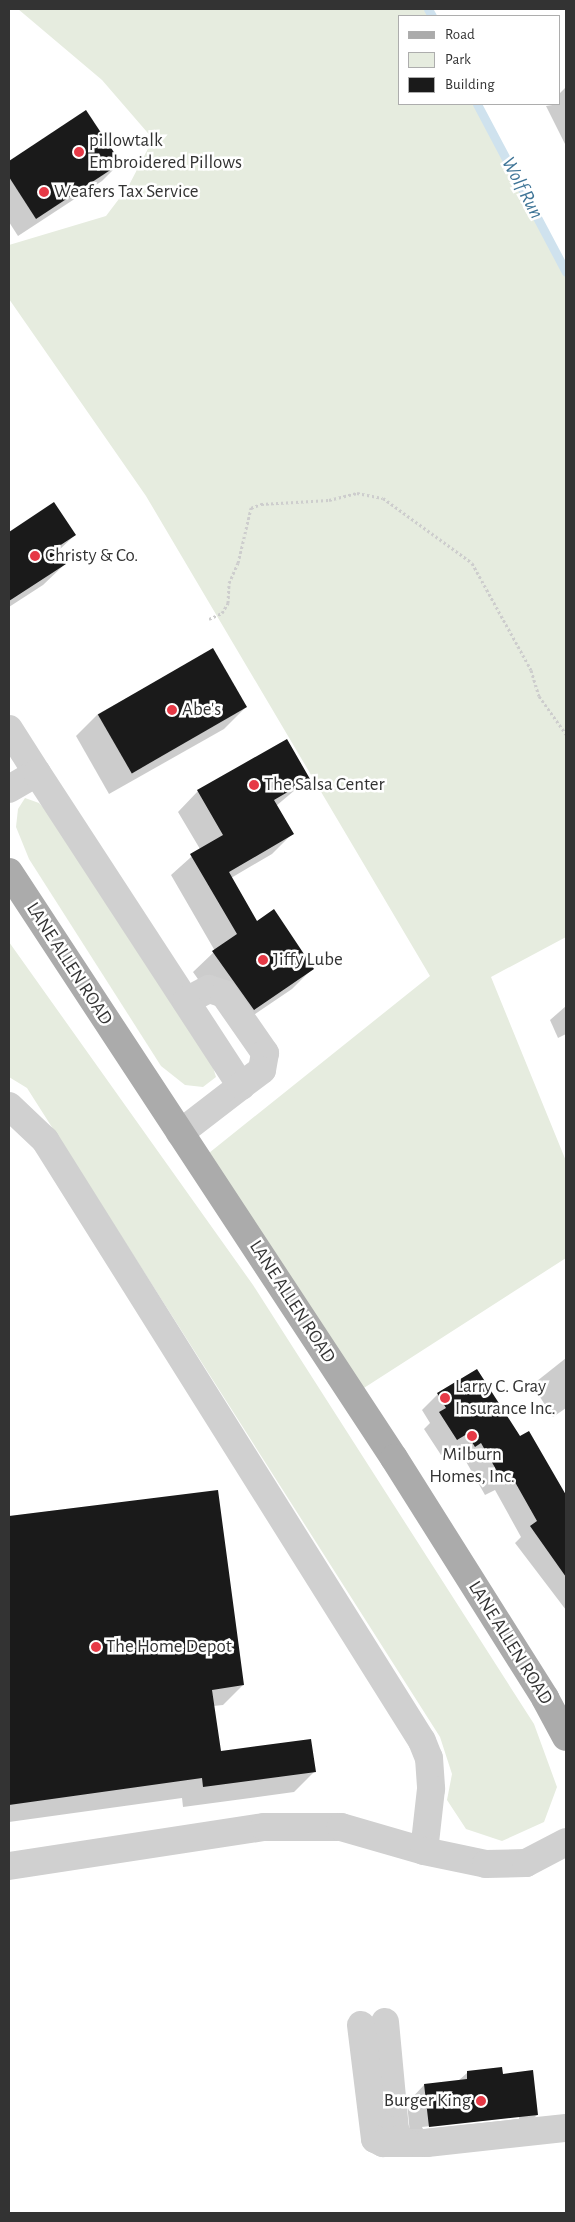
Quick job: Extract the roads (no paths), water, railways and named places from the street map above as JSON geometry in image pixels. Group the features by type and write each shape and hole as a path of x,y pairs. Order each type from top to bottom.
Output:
{"main road":[{"name":"LANE ALLEN ROAD","path":"9,872 394,1458 545,1698 566,1737"}],"lane":[{"path":"9,729 241,1086"},
{"path":"9,789 36,773"},
{"path":"180,1133 262,1070 265,1053 224,994 209,989 186,1001"},
{"path":"9,1106 45,1140 422,1741 428,1758 431,1789 424,1852"},
{"path":"9,1866 264,1826 341,1828 424,1852 486,1864 526,1863 566,1842"},
{"path":"373,2023 395,2130 407,2142 566,2128"}],"waterway":[{"name":"Wolf Run","path":"428,9 431,15"},
{"name":"Wolf Run","path":"478,105 566,272"}],"place":[{"name":"pillowtalk Embroidered Pillows","path":"79,152"},
{"name":"Weafers Tax Service","path":"44,192"},
{"name":"Christy & Co.","path":"35,556"},
{"name":"Abe's","path":"172,710"},
{"name":"The Salsa Center","path":"254,785"},
{"name":"Jiffy Lube","path":"263,960"},
{"name":"Larry C. Gray Insurance Inc.","path":"445,1398"},
{"name":"Milburn Homes, Inc.","path":"472,1436"},
{"name":"The Home Depot","path":"96,1647"},
{"name":"Burger King","path":"481,2101"}]}
